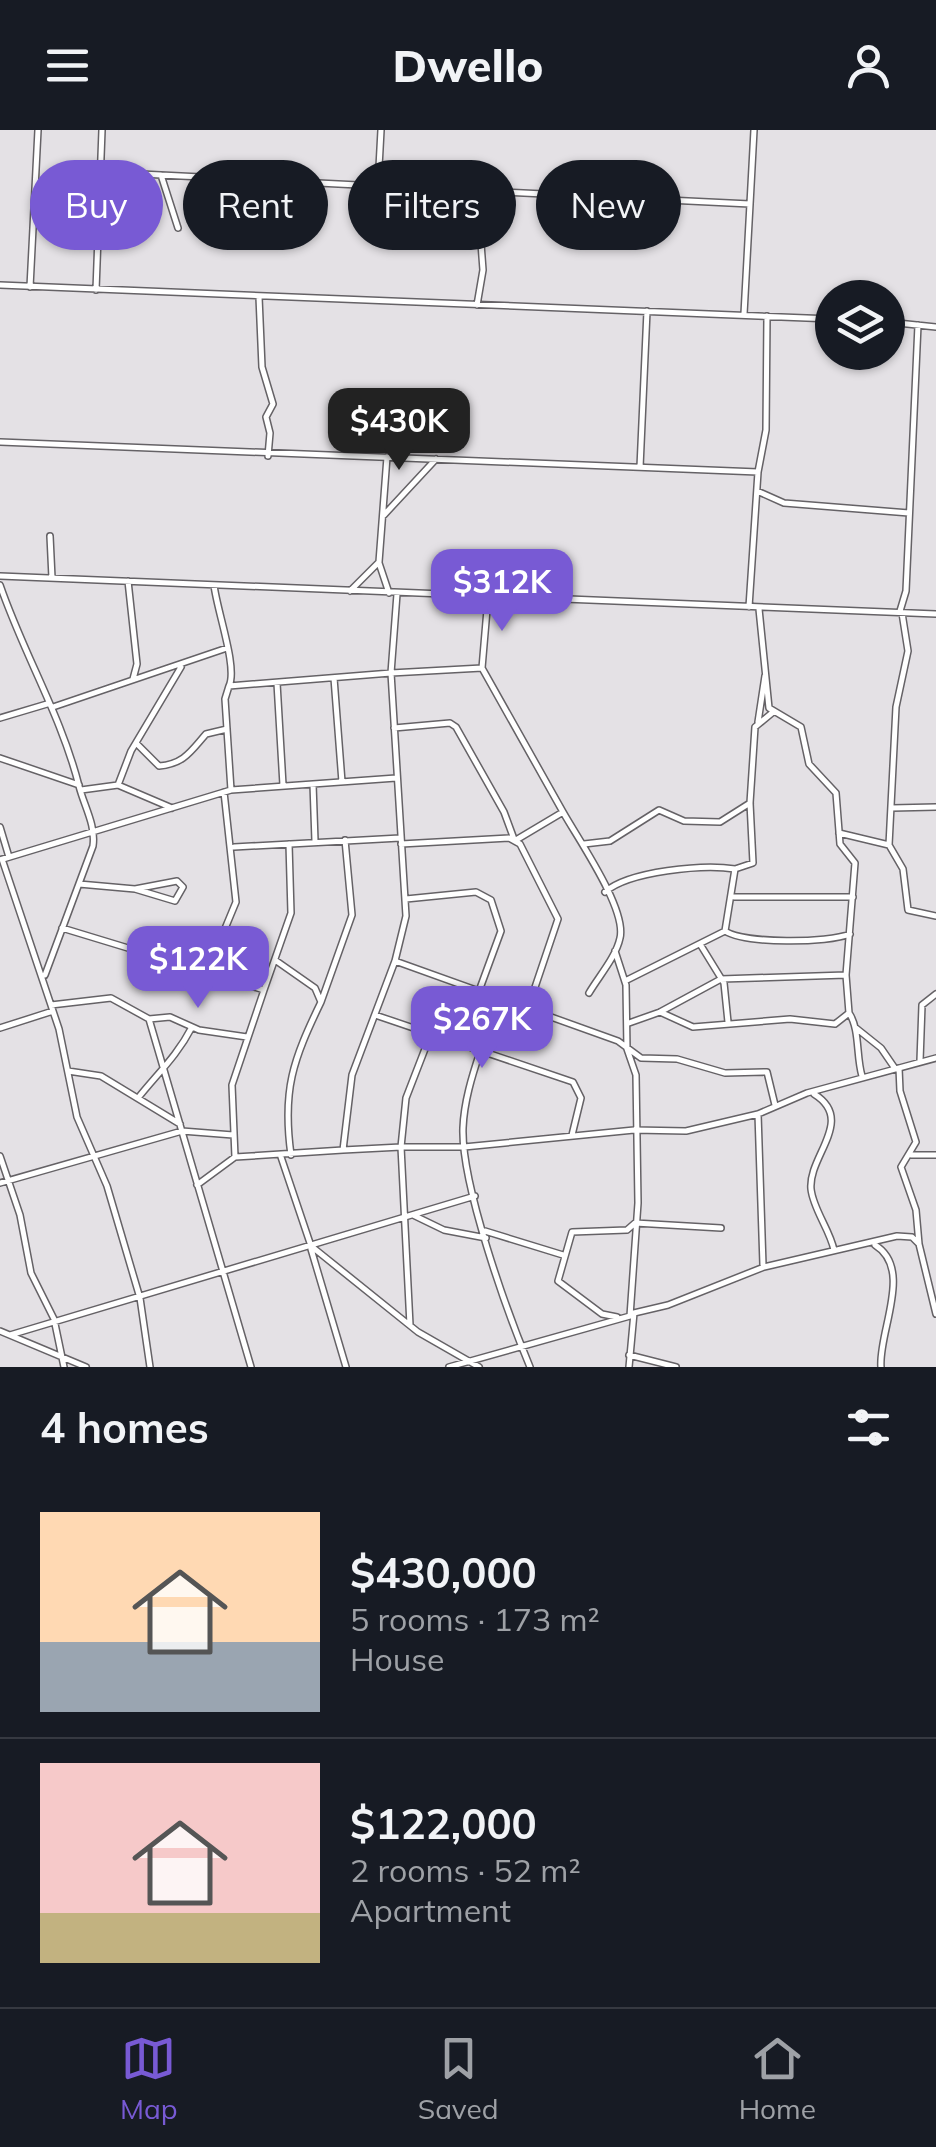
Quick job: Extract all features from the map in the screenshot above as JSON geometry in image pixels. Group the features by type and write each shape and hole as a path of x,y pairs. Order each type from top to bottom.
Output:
{"street":[{"path":"30,288 38,130"},
{"path":"101,160 102,130"},
{"path":"379,160 381,130"},
{"path":"744,314 754,130"},
{"path":"163,176 348,185"},
{"path":"163,179 178,228"},
{"path":"681,199 750,204"},
{"path":"96,290 98,250"},
{"path":"478,305 482,250"},
{"path":"0,285 815,318"},
{"path":"258,297 262,367 273,404 266,417 270,433 268,456"},
{"path":"640,467 647,311"},
{"path":"749,607 758,472 766,430 766,316"},
{"path":"905,324 936,326"},
{"path":"918,326 906,591 901,612 908,651 896,707 890,846 903,869 908,910 936,916"},
{"path":"0,442 268,456 758,472"},
{"path":"387,457 379,562 389,593"},
{"path":"384,515 436,459"},
{"path":"757,491 784,503 909,514"},
{"path":"50,536 52,578"},
{"path":"350,591 379,562"},
{"path":"0,576 936,614"},
{"path":"128,581 137,664 133,679"},
{"path":"214,584 234,677 242,684"},
{"path":"0,585 12,627 71,749 94,831 93,846 44,978"},
{"path":"344,1150 347,1095 404,934 406,899 390,674 397,594"},
{"path":"488,598 482,668 581,844 620,924 614,951 589,993"},
{"path":"759,609 766,700 772,713 801,728 809,764 836,793 839,833 844,848 854,857 852,933 846,975 849,1013 856,1028 881,1048 896,1067 916,1142 902,1172 936,1314"},
{"path":"0,718 181,666 227,648"},
{"path":"137,664 148,673"},
{"path":"118,785 136,744 181,666"},
{"path":"229,686 482,668"},
{"path":"605,892 616,884 681,869 735,869 753,863 750,803 766,672"},
{"path":"208,972 236,902 227,729 229,686 234,677"},
{"path":"334,678 342,782"},
{"path":"276,683 283,785"},
{"path":"758,722 772,713"},
{"path":"394,728 436,723 456,727 558,919 528,1008"},
{"path":"136,744 162,766 190,756 206,734 227,729"},
{"path":"0,758 80,787 118,785 174,808"},
{"path":"4,858 228,791 397,778"},
{"path":"313,784 315,841"},
{"path":"581,844 610,842 660,810 684,821 720,822 750,803"},
{"path":"892,808 936,807"},
{"path":"233,847 345,840 515,839 563,812"},
{"path":"0,827 4,858 52,1008 76,1117 107,1186 140,1298 150,1367"},
{"path":"839,833 890,846"},
{"path":"290,1155 286,1119 288,1077 327,987 352,915 345,840"},
{"path":"235,1157 232,1084 293,902 289,844"},
{"path":"622,982 725,931 734,897 735,869"},
{"path":"78,884 136,890 175,901 183,886 177,881 136,890"},
{"path":"406,899 476,892 491,900 501,931 479,990"},
{"path":"734,897 853,898"},
{"path":"62,928 264,990"},
{"path":"725,931 741,937 832,940 852,933"},
{"path":"700,944 721,979 728,1022"},
{"path":"614,951 629,1023 627,1049 636,1075 629,1367"},
{"path":"274,960 315,988 321,1002"},
{"path":"395,960 618,1041 641,1058 677,1060 720,1072 767,1072 774,1106"},
{"path":"629,1023 660,1012 721,979 846,975"},
{"path":"315,988 327,987"},
{"path":"920,1061 922,1005 936,994"},
{"path":"0,1028 94,997 111,998 149,1019 178,1019 192,1028 248,1037"},
{"path":"660,1012 693,1027 790,1019 836,1024 849,1013"},
{"path":"375,1015 577,1085 580,1098 572,1136"},
{"path":"149,1019 249,1358 248,1367"},
{"path":"138,1098 164,1066 173,1062 192,1028"},
{"path":"856,1028 854,1048 862,1076"},
{"path":"410,1325 410,1216 401,1147 406,1098 430,1036"},
{"path":"480,1052 464,1114 464,1147 486,1235 530,1367"},
{"path":"197,1184 235,1157 464,1147 634,1130 686,1131 758,1114 862,1076 936,1058"},
{"path":"68,1071 101,1076 181,1127 233,1135"},
{"path":"814,1094 827,1104 832,1120 810,1187 834,1252"},
{"path":"758,1114 764,1267"},
{"path":"0,1183 181,1127"},
{"path":"911,1155 936,1155"},
{"path":"0,1156 10,1180 31,1273 54,1320 64,1367"},
{"path":"281,1156 346,1367"},
{"path":"10,1335 475,1196"},
{"path":"410,1216 444,1230 486,1235 563,1255"},
{"path":"620,1318 602,1314 560,1285 557,1275 572,1232 627,1230 635,1223 722,1228"},
{"path":"449,1367 630,1316 764,1267 908,1236 918,1226"},
{"path":"908,1236 918,1244"},
{"path":"872,1244 886,1254 892,1270 880,1367"},
{"path":"310,1246 410,1325 479,1367"},
{"path":"927,1281 936,1280"},
{"path":"397,1314 409,1303"},
{"path":"0,1331 86,1367"},
{"path":"629,1355 676,1367"}]}
